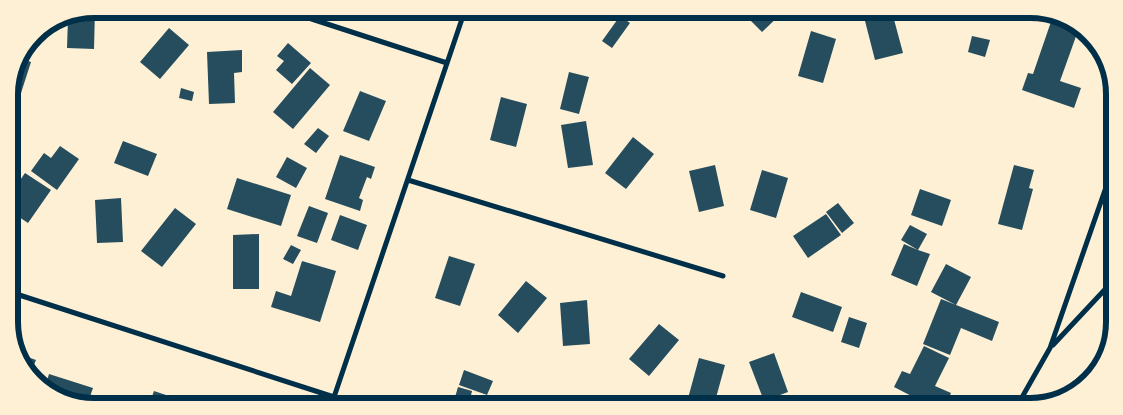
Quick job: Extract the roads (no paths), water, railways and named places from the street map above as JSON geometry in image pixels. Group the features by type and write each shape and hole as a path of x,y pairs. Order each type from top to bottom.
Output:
{"street":[{"path":"309,18 447,63"},
{"path":"334,398 462,18"},
{"path":"408,180 723,276"},
{"path":"1022,397 1050,348 1106,187"},
{"path":"1050,348 1106,288"},
{"path":"18,295 326,398"}]}
